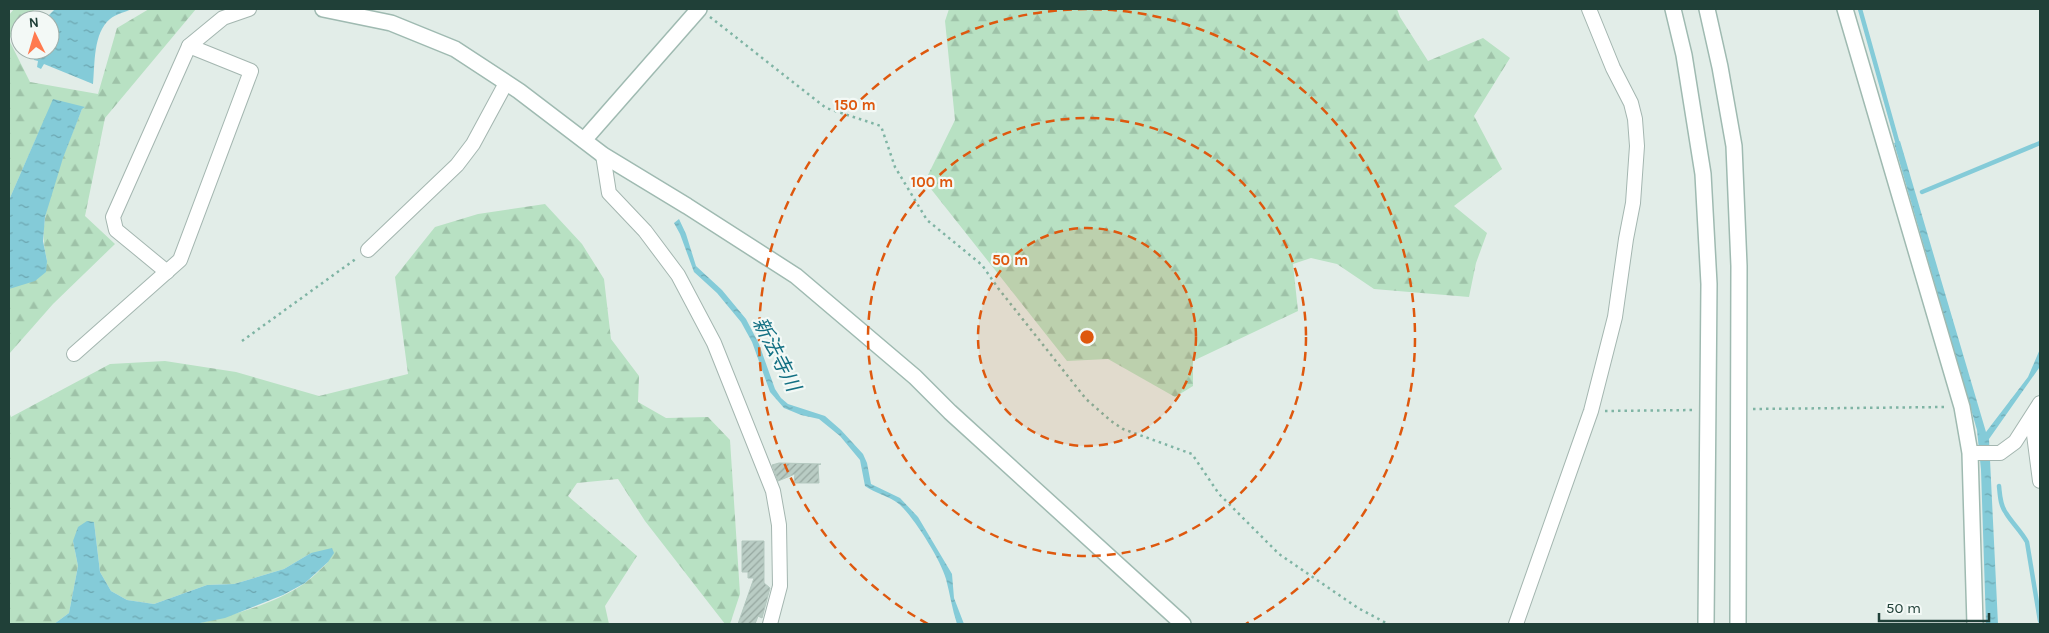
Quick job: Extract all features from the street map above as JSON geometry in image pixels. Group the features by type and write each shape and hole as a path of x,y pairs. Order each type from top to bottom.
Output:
{"street":[{"path":"166,272 116,230 113,217 189,46 223,18 249,9"},
{"path":"323,9 391,23 455,49 506,83 603,155 796,276 915,377 950,412 1183,624"},
{"path":"584,140 698,9"},
{"path":"1516,624 1591,411 1615,317 1633,203 1636,146 1635,119 1631,103 1589,9"},
{"path":"1673,9 1684,55 1703,174 1709,284 1706,624"},
{"path":"1706,9 1720,67 1734,146 1740,266 1738,624"},
{"path":"1845,9 1962,407 1970,453 1975,624"},
{"path":"74,354 180,260 251,71 189,46"},
{"path":"368,250 457,165 473,144 506,83"},
{"path":"603,155 609,193 645,231 678,276 714,344 773,491 779,525 780,586 770,624"},
{"path":"1970,453 2000,453 2014,442 2032,418 2040,403"},
{"path":"2032,418 2040,481"}],"path":[{"path":"698,9 733,34 826,108 881,126 895,167 928,220 982,265 1086,399 1123,429 1192,454 1219,494 1279,554 1358,608 1388,624"},
{"path":"242,341 368,250"},
{"path":"1740,409 1962,407"},
{"path":"1591,411 1707,410"}],"green space":[{"path":"14,9 36,9 35,10 13,10"},
{"path":"149,9 196,9 105,118 85,216 115,244 53,304 9,354 9,289 47,261 44,242 46,212 63,157 82,109 85,107 38,134 9,200 9,40 10,60 19,60 30,82 98,94 117,28"},
{"path":"949,9 1397,9 1400,17 1428,61 1483,38 1510,58 1474,116 1502,169 1454,206 1487,233 1476,263 1469,297 1374,289 1337,264 1311,258 1293,264 1298,311 1193,361 1193,386 1175,397 1108,359 1067,361 931,189 928,175 955,120 945,21"},
{"path":"10,14 10,38 9,40"},
{"path":"545,204 582,244 604,279 611,339 639,376 638,402 666,418 708,417 730,440 740,594 730,624 725,624 645,521 618,479 577,483 568,496 637,556 605,606 609,624 195,624 238,613 280,597 305,583 328,562 311,553 284,569 234,584 207,585 154,604 127,600 111,591 100,572 94,522 73,541 78,566 69,613 54,624 9,624 9,412 11,417 110,364 165,361 236,372 319,396 408,374 395,277 435,227 478,214"}],"water":[{"path":"132,9 110,19 100,32 96,49 93,84 44,64 41,69 37,67 38,61 34,60 60,60 60,10 54,10"},
{"path":"53,99 85,107 82,109 63,158 45,217 43,241 47,261 46,272 35,281 9,289 9,200"},
{"path":"1900,141 1986,432 2028,377 2040,349 2039,368 1989,439 1998,624 1986,624 1981,470 1977,430 1894,143"},
{"path":"679,219 696,266 722,290 746,319 759,344 775,389 781,398 788,404 825,416 863,454 867,463 871,484 900,498 918,517 952,574 954,598 964,624 957,624 946,579 939,561 919,528 905,510 895,501 865,486 860,460 840,436 819,419 801,415 784,408 770,392 752,342 741,322 717,293 694,272 674,223"},
{"path":"87,521 94,522 100,572 111,591 127,600 154,604 207,585 234,584 284,569 311,553 332,548 334,553 328,562 305,583 283,595 225,618 195,624 54,624 69,613 78,566 73,541 78,527"}],"building":[{"path":"779,463 821,464 818,465 819,483 794,483 795,474 778,481 772,465"},
{"path":"742,541 764,541 764,583 770,588 762,618 758,616 755,624 738,624 754,578 748,578 748,572 742,572"}],"waterway":[{"path":"1860,9 1899,148"},
{"path":"1922,192 2040,143"},
{"path":"1999,486 2004,510 2027,542 2040,621"}],"water label":[{"name":"新法寺川","path":"777,354"}]}
